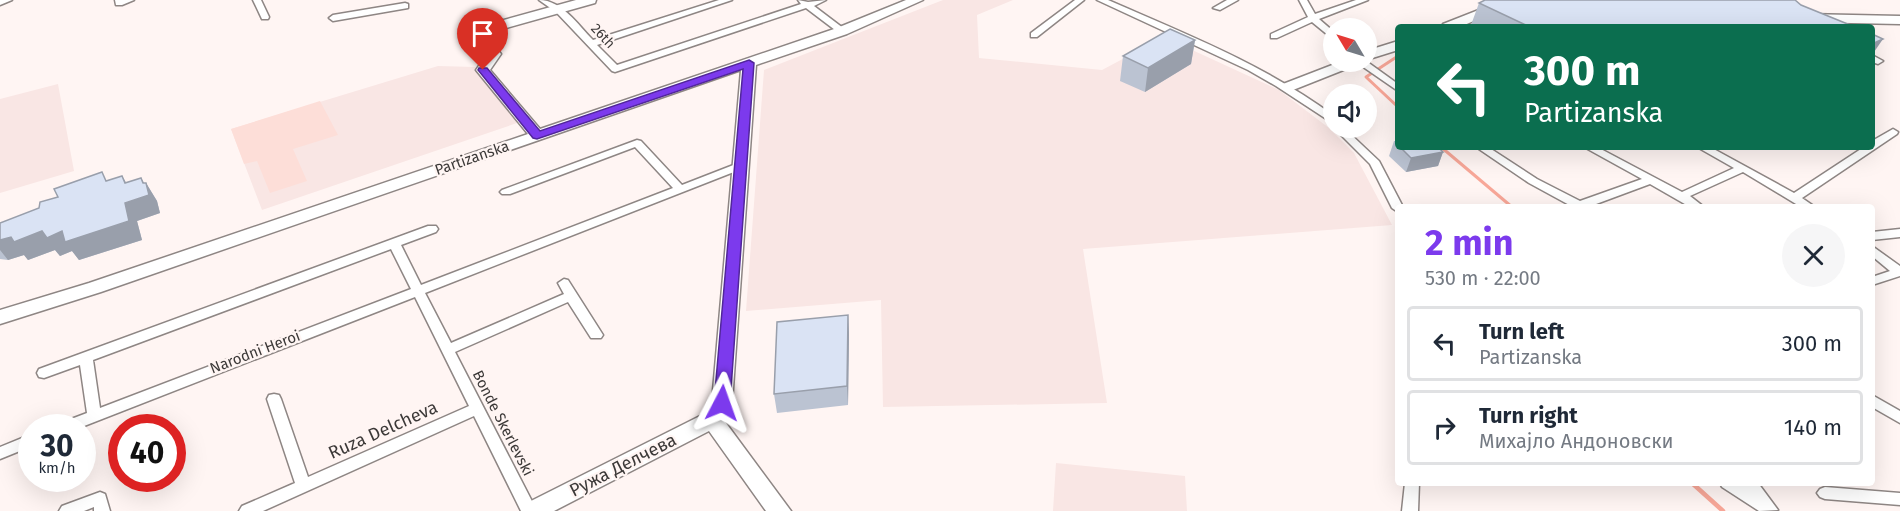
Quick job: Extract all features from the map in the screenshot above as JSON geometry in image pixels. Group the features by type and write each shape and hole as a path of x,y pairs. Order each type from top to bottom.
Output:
{"street":[{"path":"0,2 8,0"},
{"path":"118,0 119,3 130,0"},
{"path":"256,0 265,17"},
{"path":"333,18 405,6 398,0"},
{"name":"26th","path":"543,0 559,10 615,69 804,2"},
{"path":"537,135 483,70 494,54 479,36 487,28 590,0"},
{"path":"591,44 728,0"},
{"path":"804,2 822,0"},
{"name":"Partizanska","path":"0,317 94,288 842,31 917,0"},
{"path":"1034,35 1080,0"},
{"path":"1101,0 1257,70 1288,87 1323,113"},
{"path":"1217,8 1234,0"},
{"path":"1303,0 1313,18 1323,27"},
{"path":"1274,36 1313,18 1364,0"},
{"path":"1461,24 1515,0"},
{"path":"1771,0 1807,22 1900,20"},
{"path":"804,2 842,31"},
{"path":"1377,52 1395,46"},
{"path":"749,63 722,403 712,420 779,511"},
{"path":"1288,87 1326,72"},
{"path":"1375,72 1394,85"},
{"path":"1875,144 1893,132"},
{"path":"1350,138 1375,163 1396,204"},
{"path":"506,192 637,143 679,188"},
{"path":"1486,150 1533,181 1577,204"},
{"path":"1595,150 1694,204"},
{"path":"1708,150 1804,204"},
{"path":"1795,198 1867,150"},
{"name":"Narodni Heroi","path":"96,414 740,166"},
{"path":"1682,196 1743,168"},
{"path":"1586,204 1650,180"},
{"path":"44,373 432,229"},
{"path":"1875,236 1900,233"},
{"path":"394,243 417,289"},
{"path":"1875,252 1900,272"},
{"path":"1875,280 1900,272"},
{"path":"564,283 596,336"},
{"name":"Partizanska","path":"0,326 94,288"},
{"name":"Bonde Skerlevski","path":"417,289 531,511"},
{"path":"447,350 571,296"},
{"path":"86,358 94,414"},
{"path":"274,399 304,486"},
{"path":"1875,402 1900,418"},
{"name":"Ruza Delcheva","path":"247,511 477,409"},
{"name":"Ружа Делчева","path":"531,511 712,420"},
{"path":"0,453 18,446"},
{"path":"1410,511 1412,486"},
{"path":"1732,486 1770,511"},
{"path":"1751,486 1770,511"},
{"path":"1825,493 1900,499"},
{"path":"68,511 100,498 102,511"}],"shaded area":[{"path":"943,0 1013,0 977,15 979,58 1102,70 1164,37 1279,90 1323,123 1323,138 1339,138 1354,153 1392,225 1083,249 1107,403 883,407 881,300 746,311 764,70"},
{"path":"438,66 475,67 520,122 262,210 231,129"},
{"path":"58,84 74,171 0,193 0,99"},
{"path":"320,101 338,135 293,149 307,181 270,193 257,161 244,164 231,129"},
{"path":"1056,463 1185,476 1187,511 1053,511"}],"building":[{"path":"1485,0 1795,0 1801,5 1848,24 1524,24 1479,3"},
{"path":"1170,29 1195,40 1148,68 1123,56"},
{"path":"1875,35 1883,39 1875,43"},
{"path":"1403,150 1441,150 1443,152 1411,158"},
{"path":"102,172 106,181 122,176 125,183 141,178 143,183 146,183 149,195 125,203 129,221 65,242 62,231 47,238 42,231 14,242 11,237 0,240 0,223 39,208 40,202 58,197 54,189"},
{"path":"848,315 847,386 774,394 777,322"}],"waterway":[{"path":"1395,58 1366,77 1395,104"},
{"path":"1445,150 1508,204"},
{"path":"1695,486 1723,511"}],"route":[{"path":"483,70 537,135 749,63 722,403"}]}
